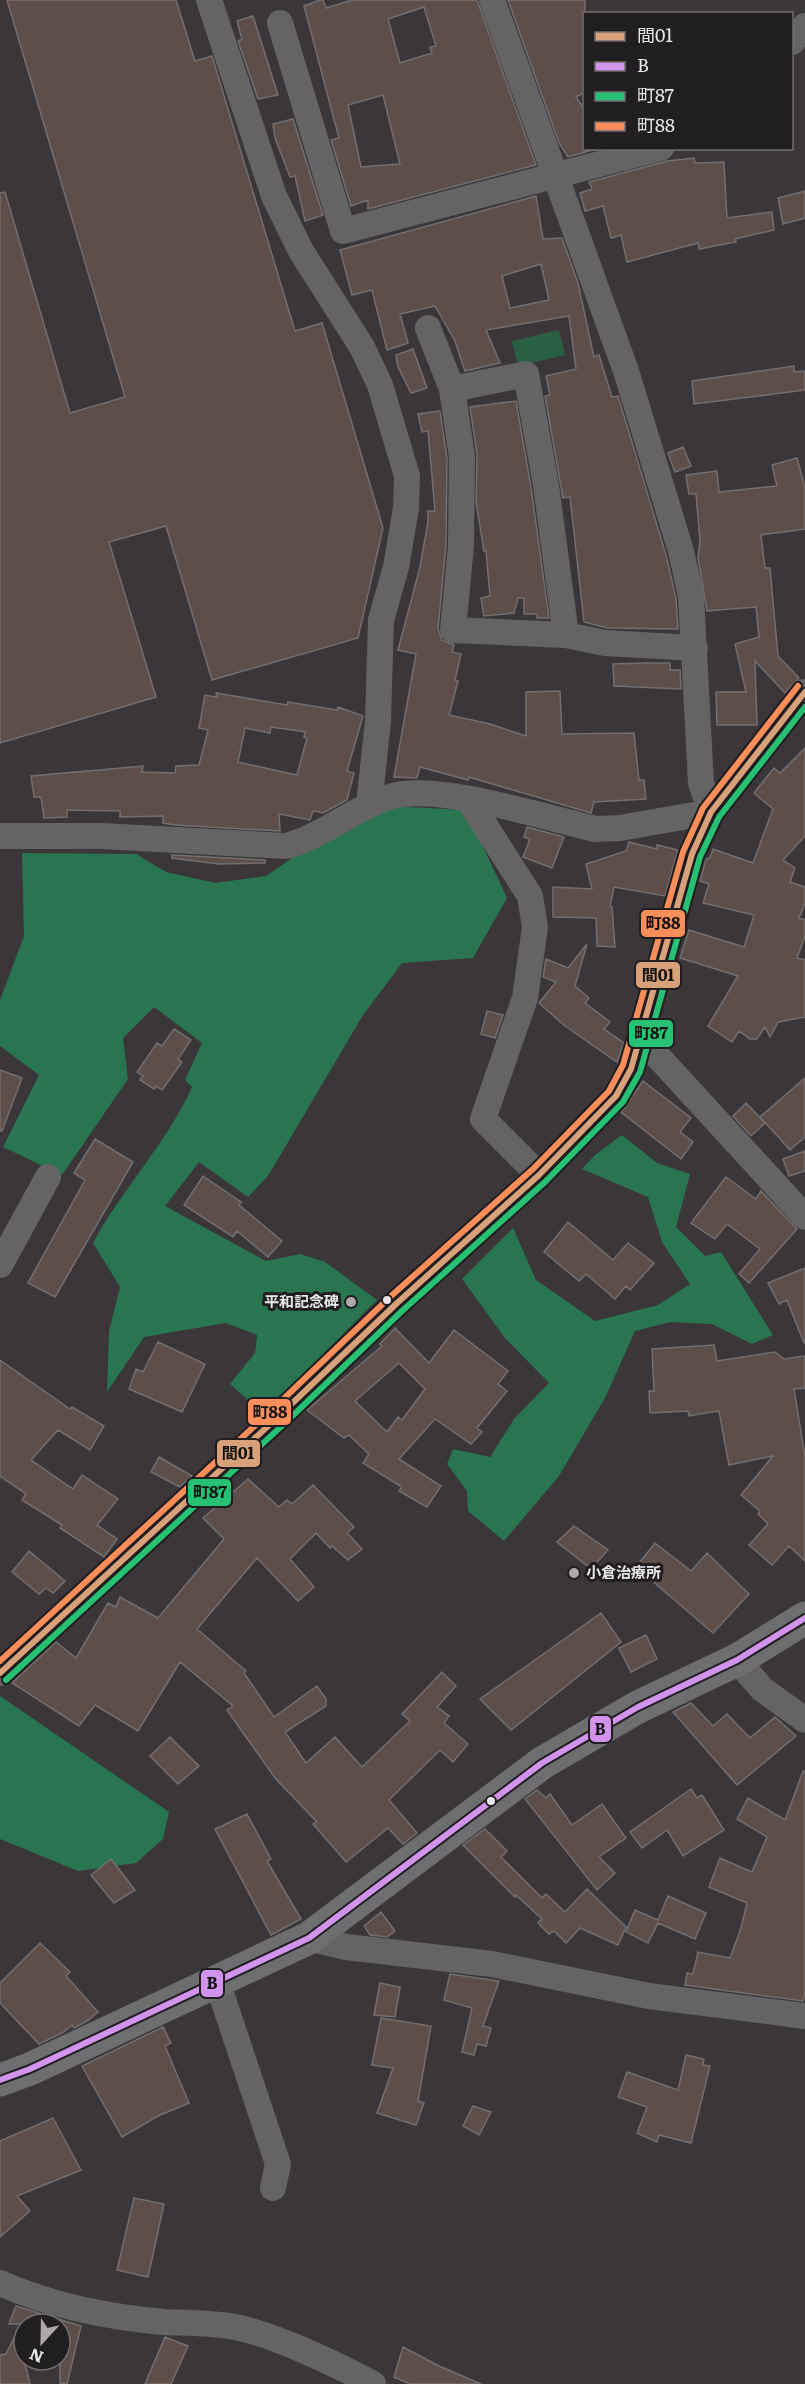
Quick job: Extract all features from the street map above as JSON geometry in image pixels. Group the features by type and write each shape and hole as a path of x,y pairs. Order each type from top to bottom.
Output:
{"street":[{"path":"209,0 274,196 301,251 362,347 380,385 407,476 406,508 396,567 381,620 378,721 369,805"},
{"path":"492,0 627,371 681,551 692,596 700,783 711,812"},
{"path":"280,23 343,231 653,150"},
{"path":"793,41 805,26"},
{"path":"428,328 452,389 462,457 461,546 453,630 566,636 605,643 695,648"},
{"path":"452,389 526,374 546,485 566,636"},
{"path":"0,1673 280,1415 396,1304 539,1175 616,1096 630,1069 641,1038 692,854 711,812 805,692"},
{"path":"0,836 102,836 286,846 309,840 369,805 395,795 436,793 595,829 620,828 711,812"},
{"path":"468,799 530,896 535,927 525,998 483,1119 539,1175"},
{"path":"641,1038 805,1217"},
{"path":"0,1265 48,1177"},
{"path":"0,2080 30,2069 309,1938 542,1763 638,1707 737,1660 805,1617"},
{"path":"737,1660 762,1689 805,1720"},
{"path":"309,1938 346,1947 492,1964 649,1996 805,2016"},
{"path":"217,1981 278,2164 273,2188"},
{"path":"0,2283 39,2300 79,2309 162,2321 231,2326 281,2342 344,2378 373,2384"}],"green space":[{"path":"559,330 565,355 518,366 512,341"},
{"path":"369,805 466,810 507,898 473,958 402,963 363,1015 268,1176 248,1197 199,1162 165,1206 266,1261 300,1254 325,1262 377,1300 269,1408 251,1403 230,1384 255,1353 257,1335 226,1323 144,1337 107,1392 109,1331 120,1287 93,1243 182,1108 192,1087 185,1080 202,1043 154,1007 123,1038 128,1079 62,1175 3,1147 39,1075 0,1046 0,1000 24,936 22,853 136,854 166,872 215,883 266,876"},
{"path":"622,1135 657,1163 690,1174 676,1227 705,1256 721,1252 773,1335 752,1344 712,1324 670,1322 635,1331 606,1396 559,1476 504,1541 468,1511 467,1491 447,1464 453,1449 490,1457 514,1419 549,1383 505,1338 462,1279 513,1228 536,1280 595,1321 658,1305 690,1284 662,1242 648,1197 582,1169 595,1155"},
{"path":"0,1696 169,1812 163,1839 136,1863 78,1871 0,1839"}],"building":[{"path":"7,0 176,0 195,61 212,56 295,331 322,323 383,528 358,638 212,680 166,526 109,542 156,697 0,743 0,193 5,192 70,413 125,397"},
{"path":"320,0 323,0 326,8 352,0 477,0 536,165 368,209 368,200 351,206 331,140 339,138 304,6","holes":["424,7 436,46 430,47 432,53 400,63 388,19","383,95 400,164 361,167 348,105"]},
{"path":"508,0 585,0 583,93 576,97 583,107 583,150 593,150 568,157 559,143"},
{"path":"253,16 278,95 258,99 238,41 242,39 237,21"},
{"path":"293,119 323,215 305,221 295,176 290,177 275,138 273,124"},
{"path":"694,158 695,163 724,162 727,218 772,212 774,230 735,239 736,242 699,249 698,243 627,262 621,235 611,238 603,206 585,211 580,193 592,189 589,182 667,161"},
{"path":"805,191 805,218 783,224 778,198"},
{"path":"536,196 543,239 562,238 578,283 594,357 599,355 612,397 618,396 666,555 676,598 678,629 607,628 584,622 570,497 563,498 545,396 550,395 546,376 576,369 569,316 486,330 500,363 465,371 455,341 435,306 400,314 408,343 387,350 372,290 352,295 340,250","holes":["541,264 549,300 510,308 502,276"]},
{"path":"413,349 427,388 411,393 398,367 396,355"},
{"path":"794,366 794,372 805,371 805,390 694,404 692,381"},
{"path":"516,401 531,487 549,618 537,618 537,614 524,614 524,598 518,598 514,613 484,616 481,598 490,596 486,551 484,551 476,502 477,455 470,407"},
{"path":"440,411 447,458 446,545 438,629 442,640 454,645 452,652 461,654 455,680 458,681 449,715 490,724 526,736 526,692 560,691 562,734 634,733 639,780 644,780 646,799 594,802 591,813 469,777 468,780 420,767 417,778 394,777 416,654 398,650 420,567 428,511 435,511 428,431 422,432 418,414"},
{"path":"683,447 691,466 675,472 668,453"},
{"path":"797,458 805,488 805,529 761,535 765,568 770,568 778,656 799,678 785,693 755,661 757,725 717,725 716,692 746,692 735,644 759,637 756,607 707,611 698,558 700,541 696,494 689,494 686,475 717,471 719,492 777,486 772,465"},
{"path":"670,663 670,670 680,670 681,689 614,686 613,664"},
{"path":"216,693 287,705 288,702 337,710 338,707 363,716 347,771 354,773 347,800 323,813 313,811 310,820 279,814 280,831 175,825 163,823 163,816 120,817 120,811 67,810 67,817 44,818 41,797 34,797 31,776 143,766 142,772 175,773 176,766 199,765 208,730 199,728 205,695 217,697","holes":["271,727 305,732 304,737 307,738 297,775 238,762 245,728 270,733"]},
{"path":"805,748 805,836 783,860 795,868 790,882 805,887 805,903 799,918 805,920 805,936 797,958 805,960 805,1017 778,1022 770,1037 765,1027 757,1039 750,1039 739,1031 732,1042 708,1026 738,976 680,958 689,930 744,947 754,915 703,903 709,884 700,881 706,859 710,858 713,849 753,863 773,809 754,793 774,768 780,773"},
{"path":"527,827 564,837 552,868 523,857 530,839 524,837"},
{"path":"629,842 657,849 657,845 678,850 665,896 614,887 610,906 612,907 615,947 597,946 596,918 553,917 553,887 592,889 586,864 626,851"},
{"path":"172,855 265,860 265,863 219,864 172,858"},
{"path":"587,944 575,986 589,998 585,1003 610,1022 604,1029 624,1043 617,1062 565,1026 539,1003 556,982 543,977 546,959 568,968"},
{"path":"487,1011 503,1015 495,1038 481,1034"},
{"path":"174,1029 191,1040 178,1059 182,1062 162,1090 156,1086 154,1089 140,1080 143,1076 137,1072 157,1043 162,1046"},
{"path":"0,1070 22,1078 2,1131 0,1131"},
{"path":"805,1078 805,1137 790,1150 760,1117"},
{"path":"643,1081 691,1118 680,1132 693,1142 681,1159 621,1112"},
{"path":"746,1103 765,1123 751,1136 733,1116"},
{"path":"95,1139 133,1162 55,1297 28,1283 85,1180 74,1173"},
{"path":"805,1151 805,1171 789,1176 783,1159"},
{"path":"203,1176 241,1202 239,1205 282,1241 268,1257 237,1231 233,1237 184,1205"},
{"path":"726,1177 756,1199 761,1191 797,1229 749,1283 739,1274 760,1249 727,1224 715,1239 691,1223"},
{"path":"568,1222 613,1260 628,1243 654,1263 630,1290 626,1286 615,1299 586,1274 579,1281 544,1252"},
{"path":"805,1268 804,1343 787,1300 779,1304 768,1283"},
{"path":"395,1328 429,1363 454,1330 508,1371 498,1384 507,1391 477,1428 482,1432 471,1444 435,1419 399,1459 441,1486 427,1507 399,1491 402,1487 363,1463 369,1454 349,1435 344,1438 307,1410 382,1346 380,1344","holes":["399,1363 425,1389 402,1420 398,1417 387,1432 355,1401"]},
{"path":"158,1342 205,1364 182,1412 129,1389 136,1369 143,1372"},
{"path":"714,1345 717,1361 775,1352 784,1359 805,1356 805,1388 794,1389 805,1457 805,1561 789,1546 772,1565 749,1545 768,1524 758,1514 760,1511 741,1495 773,1456 729,1465 719,1411 689,1416 688,1411 650,1413 649,1391 654,1391 652,1349"},
{"path":"0,1360 70,1409 72,1407 104,1426 90,1450 58,1430 31,1460 73,1489 82,1475 118,1499 97,1525 117,1539 104,1557 60,1528 62,1525 22,1500 26,1494 0,1476"},
{"path":"159,1457 192,1476 180,1487 151,1472"},
{"path":"248,1479 279,1507 287,1500 292,1504 313,1485 354,1527 347,1533 362,1549 348,1560 332,1546 330,1548 316,1533 290,1559 314,1587 298,1601 257,1558 197,1629 246,1671 244,1673 274,1717 317,1686 326,1699 326,1706 285,1732 306,1763 335,1737 362,1767 410,1721 402,1714 442,1672 456,1686 437,1707 449,1716 444,1723 468,1744 453,1762 440,1750 389,1800 417,1833 403,1844 388,1828 346,1862 313,1824 317,1822 275,1778 227,1710 233,1706 180,1662 138,1731 95,1705 79,1726 12,1683 56,1642 76,1658 108,1603 116,1607 120,1597 158,1618 224,1539 203,1518"},
{"path":"574,1526 608,1550 591,1569 557,1542"},
{"path":"655,1543 691,1571 707,1553 749,1594 713,1633 636,1567"},
{"path":"29,1551 65,1581 53,1593 46,1588 39,1594 12,1572"},
{"path":"601,1613 621,1642 511,1730 480,1699"},
{"path":"646,1635 657,1659 631,1672 619,1648"},
{"path":"691,1703 713,1726 727,1714 750,1738 775,1717 796,1736 737,1785 673,1712"},
{"path":"170,1737 199,1766 178,1784 150,1756"},
{"path":"803,1771 805,1771 805,1991 803,2001 685,1985 687,1973 693,1974 698,1952 730,1958 741,1928 747,1903 709,1887 720,1858 752,1872 767,1837 737,1819 748,1798 785,1820"},
{"path":"691,1789 697,1798 702,1795 724,1830 683,1856 667,1830 642,1848 630,1832"},
{"path":"537,1790 546,1798 550,1794 572,1825 602,1804 626,1838 599,1857 615,1873 597,1890 525,1799"},
{"path":"247,1814 271,1859 267,1861 301,1919 271,1935 215,1829"},
{"path":"485,1829 507,1851 501,1857 542,1898 546,1894 565,1912 587,1889 626,1927 618,1945 580,1928 566,1943 554,1931 549,1934 538,1923 542,1919 516,1895 515,1897 463,1845"},
{"path":"111,1859 135,1890 114,1903 91,1875"},
{"path":"668,1896 706,1913 695,1939 658,1923 648,1943 626,1932 635,1910 658,1920"},
{"path":"381,1912 395,1931 387,1937 370,1935 364,1926"},
{"path":"40,1943 70,1972 66,1976 98,2012 87,2021 74,2028 72,2025 62,2033 39,2044 0,2003 0,1983"},
{"path":"450,1974 499,1981 483,2026 491,2028 486,2046 477,2044 474,2055 462,2052 472,2008 444,2000"},
{"path":"380,1983 400,1987 395,2017 374,2015"},
{"path":"381,2018 431,2026 418,2101 424,2103 416,2125 377,2113 393,2068 372,2065"},
{"path":"163,2027 171,2043 165,2046 189,2103 158,2116 122,2137 82,2066"},
{"path":"686,2055 704,2059 703,2065 710,2066 691,2143 659,2135 657,2142 637,2133 647,2107 618,2097 627,2072 678,2090"},
{"path":"473,2106 491,2112 479,2135 463,2126"},
{"path":"53,2118 81,2170 17,2196 30,2211 0,2237 0,2141"},
{"path":"134,2198 164,2204 148,2277 117,2270"},
{"path":"16,2306 36,2312 14,2312"},
{"path":"72,2323 81,2326 72,2363"},
{"path":"165,2337 188,2346 171,2384 145,2384"},
{"path":"12,2342 12,2372 27,2372 30,2384 0,2384 0,2355 6,2354"},
{"path":"403,2347 481,2384 410,2384 394,2377"},
{"path":"60,2372 70,2372 67,2384 60,2383"}],"transit line":[{"name":"町88","path":"0,1661 274,1408 390,1297 533,1169 609,1091 623,1065 683,852 703,808 798,686"},
{"name":"間01","path":"0,1673 280,1415 396,1304 539,1175 616,1096 631,1069 692,854 711,812 805,692"},
{"name":"町87","path":"6,1680 286,1422 402,1311 545,1182 623,1102 640,1072 700,857 719,817 805,707"},
{"name":"B","path":"0,2080 30,2069 309,1938 542,1763 638,1707 737,1660 805,1618"}],"place":[{"name":"平和記念碑","path":"351,1302"},
{"name":"小倉治療所","path":"574,1573"}]}
